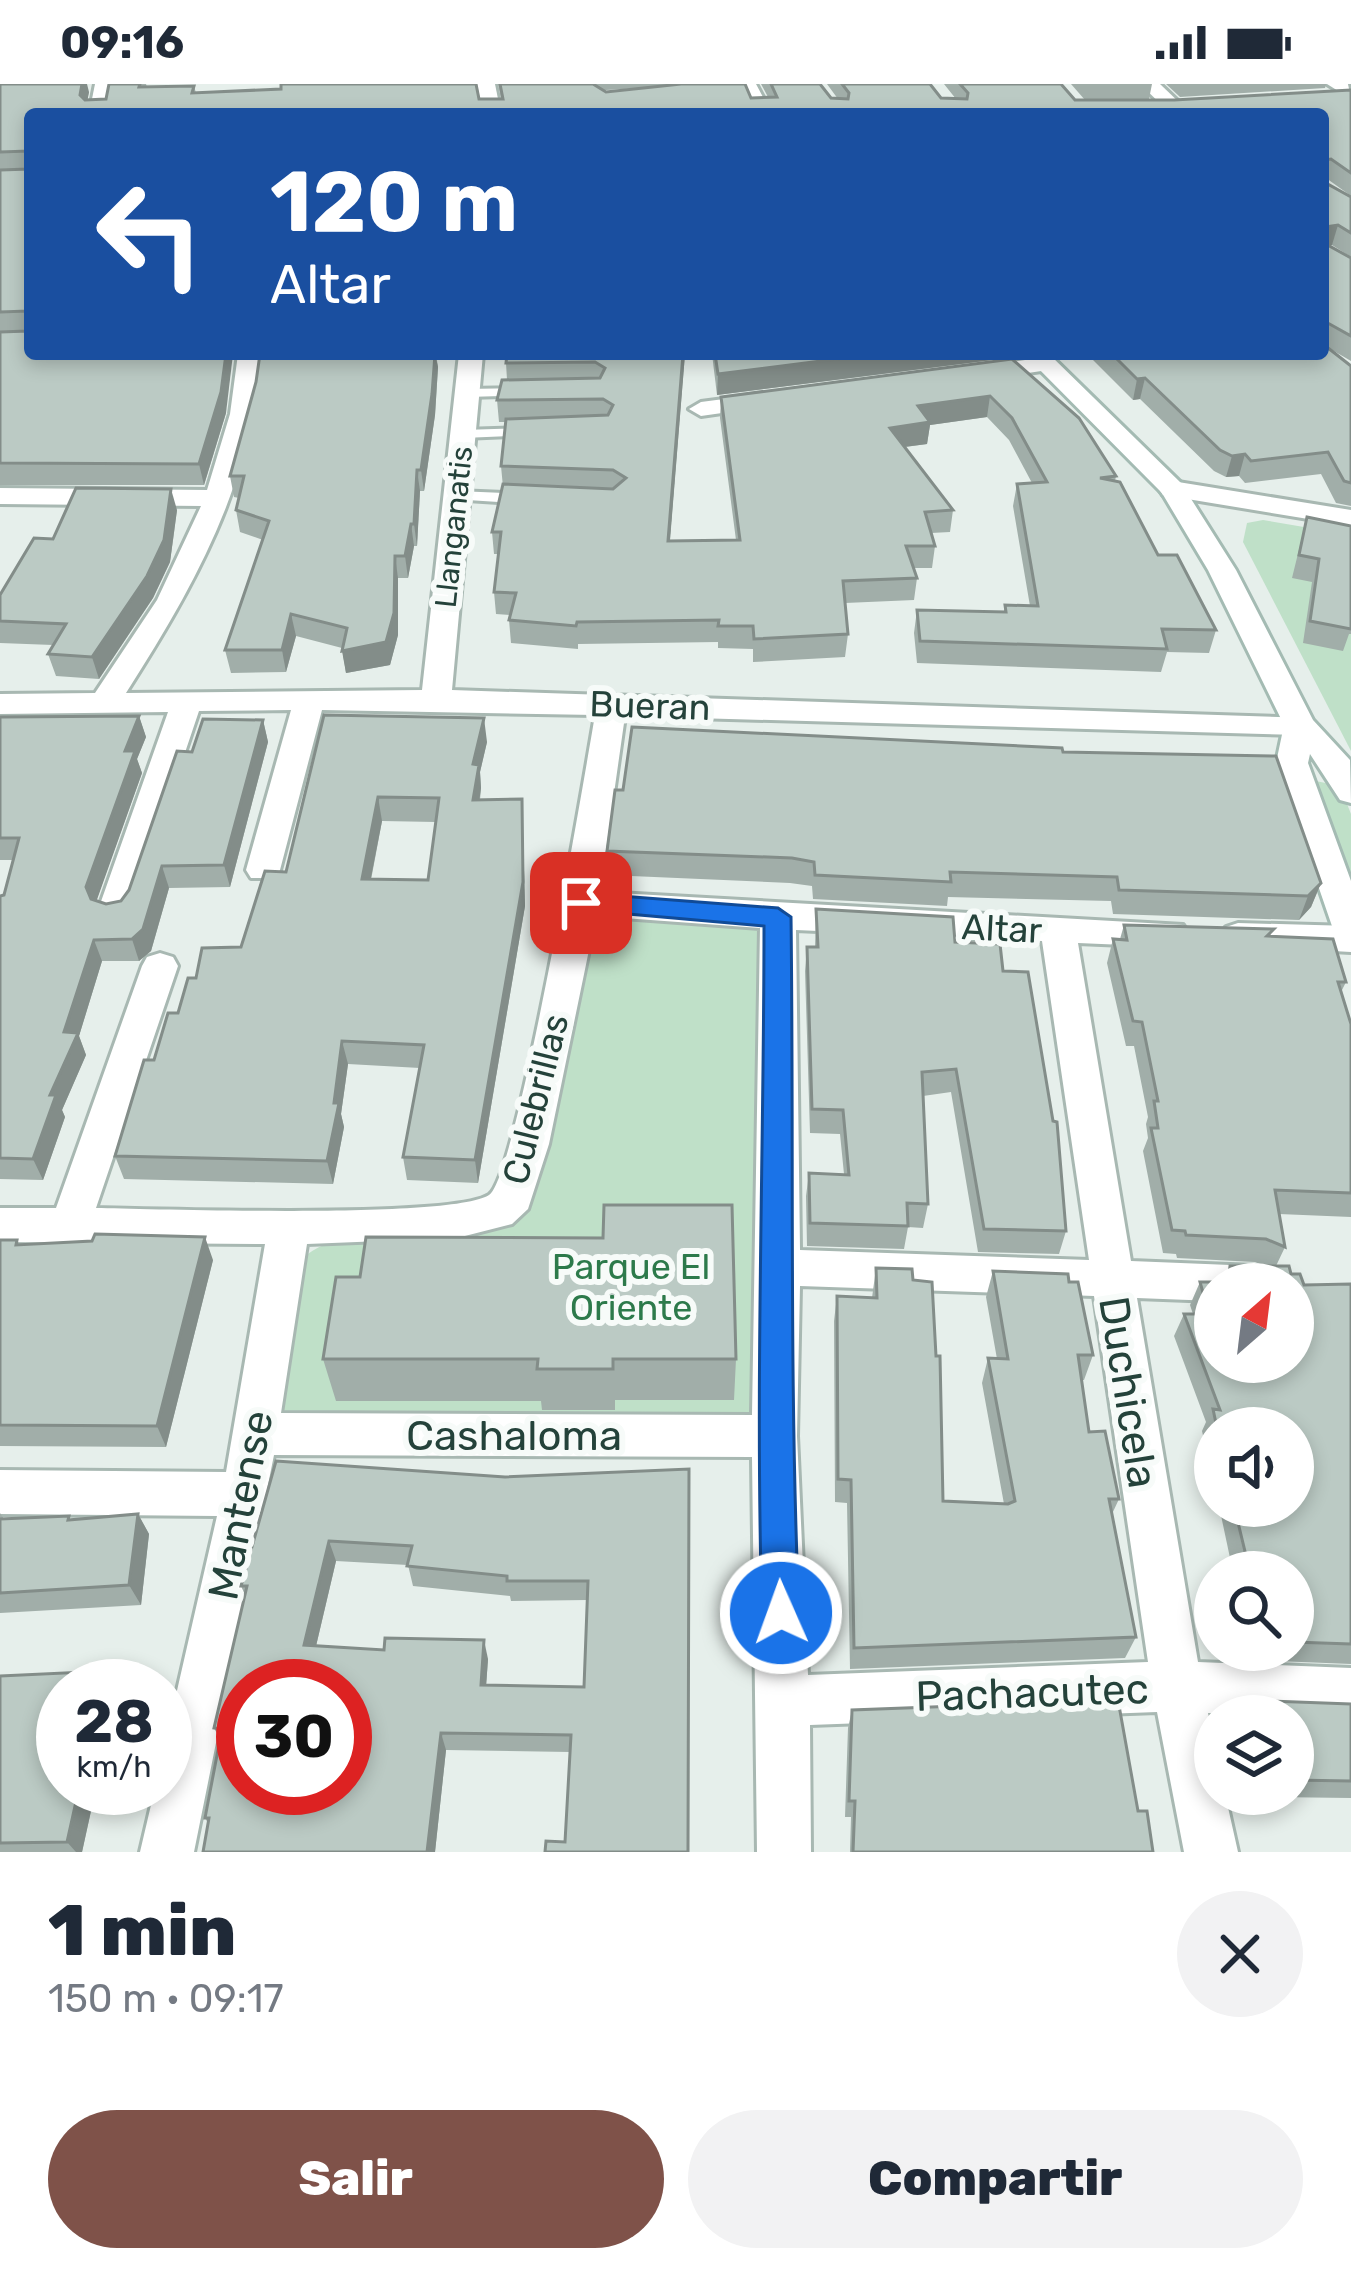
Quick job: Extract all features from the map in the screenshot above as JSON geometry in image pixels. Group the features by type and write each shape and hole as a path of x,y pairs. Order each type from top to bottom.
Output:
{"street":[{"path":"1149,84 1184,107 1168,108"},
{"path":"1332,91 1351,96"},
{"path":"104,703 178,588 217,498 247,405 250,360"},
{"name":"Llanganatis","path":"436,699 470,360"},
{"path":"955,376 1037,360"},
{"path":"1043,360 1172,489 1222,570 1300,725 1334,760 1351,792"},
{"path":"701,409 794,397"},
{"path":"1172,489 1351,518"},
{"path":"0,496 217,498"},
{"name":"Bueran","path":"0,704 436,699 901,717 1300,725"},
{"path":"263,870 309,700"},
{"path":"115,910 187,702"},
{"name":"Culebrillas","path":"0,1225 289,1227 457,1222 498,1212 514,1197 581,903 612,703"},
{"path":"1300,725 1292,763 1351,928"},
{"name":"Altar","path":"581,903 778,917 1351,939"},
{"path":"778,917 779,1267 774,1436 784,1701 784,1852"},
{"name":"Duchicela","path":"1058,930 1178,1686 1211,1852"},
{"path":"70,1222 160,965"},
{"name":"Mantense","path":"167,1852 245,1494 289,1227"},
{"path":"779,1267 1194,1283"},
{"name":"Cashaloma","path":"255,1434 774,1436"},
{"path":"0,1492 245,1494"},
{"name":"Pachacutec","path":"784,1701 1178,1686 1351,1694"}],"lane":[{"path":"467,393 553,392"},
{"path":"463,434 557,431"},
{"path":"457,496 547,499"}],"green space":[{"path":"1263,520 1351,535 1351,751 1243,542 1247,523"},
{"path":"1311,780 1340,786 1351,814 1351,906"},
{"name":"Parque El Oriente","path":"590,912 762,919 764,1425 266,1426 296,1265 316,1249 340,1240 482,1230 507,1221"}],"building":[{"path":"0,84 82,84 80,95 85,100 106,99 109,84 194,86 192,93 281,89 281,84 476,84 479,99 503,99 500,84 593,84 606,92 681,84 745,84 751,98 777,97 771,84 820,84 831,98 848,99 842,84 930,84 941,98 967,99 960,84 1061,84 1075,100 1351,90 1351,173 1329,159 1329,108 24,108 24,151 0,152"},
{"path":"24,169 24,311 0,312 0,170"},
{"path":"1329,185 1351,197 1351,233 1338,225 1329,226"},
{"path":"1329,246 1351,258 1351,336 1329,324"},
{"path":"24,331 24,360 225,360 221,392 199,464 0,463 0,332"},
{"path":"1329,349 1351,366 1351,483 1344,481 1328,452 1251,461 1245,454 1232,456 1145,378 1137,379 1118,360 1329,360"},
{"path":"259,360 435,360 421,470 417,470 414,524 405,556 395,556 394,613 386,642 342,651 347,628 291,614 282,650 225,650 269,521 236,510 244,476 230,476"},
{"path":"683,360 668,541 740,540 721,397 1013,360 1079,418 1116,476 1100,478 1120,482 1158,555 1177,555 1216,630 1162,629 1167,649 920,641 917,610 1006,612 1005,605 1038,606 1017,484 1047,482 1012,418 990,396 918,406 930,422 890,428 953,510 925,512 935,546 906,546 917,578 843,581 848,634 754,639 753,626 718,626 719,620 577,622 576,626 509,620 516,593 494,592 501,532 492,532 503,484 613,489 626,478 613,470 501,466 506,419 608,415 613,405 603,399 497,400 502,380 600,378 605,368 595,362 506,363"},
{"path":"716,360 829,360 718,374"},
{"path":"76,488 171,489 164,540 147,576 92,657 48,654 66,624 0,621 0,595 34,538 53,539"},
{"path":"1307,517 1351,526 1351,629 1310,621 1319,559 1299,555"},
{"path":"324,715 484,718 473,764 479,765 473,800 522,799 523,882 475,1160 403,1157 424,1045 342,1041 334,1103 339,1103 327,1161 115,1156 144,1060 154,1060 168,1013 178,1013 188,978 196,978 202,948 241,947 265,871 286,872","holes":["378,797 439,798 428,880 362,879"]},
{"path":"139,716 125,751 135,751 86,887 91,899 106,904 121,901 129,890 177,751 192,752 203,719 263,720 224,865 162,866 143,929 132,939 94,940 64,1032 78,1033 50,1095 56,1095 33,1159 0,1158 0,896 19,838 0,838 0,717"},
{"path":"632,727 1062,748 1063,752 1276,756 1321,883 1308,896 1119,890 1117,877 950,872 951,882 815,875 814,862 792,858 607,851 615,790 623,790"},
{"path":"816,909 953,917 955,942 1000,944 1003,971 1028,972 1053,1121 1057,1122 1066,1231 984,1229 956,1069 922,1072 928,1204 907,1203 908,1226 810,1223 809,1173 849,1175 843,1110 812,1109 807,947 818,947"},
{"path":"1124,925 1274,929 1267,936 1333,939 1346,982 1338,982 1351,1024 1351,1193 1275,1190 1285,1247 1266,1239 1186,1235 1172,1230 1151,1128 1158,1128 1154,1101 1158,1101 1142,1022 1133,1021 1113,939 1127,940"},
{"path":"604,1205 732,1205 736,1359 613,1359 613,1369 537,1369 538,1359 323,1359 336,1277 360,1277 366,1237 603,1238"},
{"path":"95,1234 205,1237 157,1426 0,1425 0,1240 17,1240 16,1245 92,1241"},
{"path":"876,1268 912,1269 913,1280 932,1282 936,1356 940,1356 943,1501 1015,1501 988,1358 1008,1359 993,1271 1068,1274 1069,1282 1078,1282 1093,1355 1078,1355 1089,1432 1105,1431 1119,1499 1109,1499 1136,1637 854,1648 851,1480 838,1479 837,1296 877,1298"},
{"path":"1351,1284 1351,1644 1314,1643 1314,1551 1245,1551 1239,1527 1314,1527 1314,1407 1219,1407 1210,1383 1314,1383 1314,1285"},
{"path":"1184,1314 1194,1314 1194,1341"},
{"path":"276,1461 505,1477 689,1469 688,1852 545,1852 546,1841 565,1842 571,1735 441,1733 427,1852 203,1852 216,1760 216,1815 372,1815 372,1659 230,1659 247,1586 241,1586","holes":["329,1541 412,1546 407,1566 507,1576 507,1581 588,1581 584,1687 481,1685 484,1640 385,1638 384,1650 304,1645"]},
{"path":"138,1514 129,1585 0,1593 0,1519"},
{"path":"36,1674 36,1815 73,1815 67,1842 0,1843 0,1676"},
{"path":"1118,1700 1138,1811 1147,1811 1153,1852 853,1852 855,1801 849,1801 852,1710"},
{"path":"1314,1703 1351,1704 1351,1781 1314,1780"}],"route":[{"path":"581,903 778,917 779,1267 774,1436 781,1613"}]}
